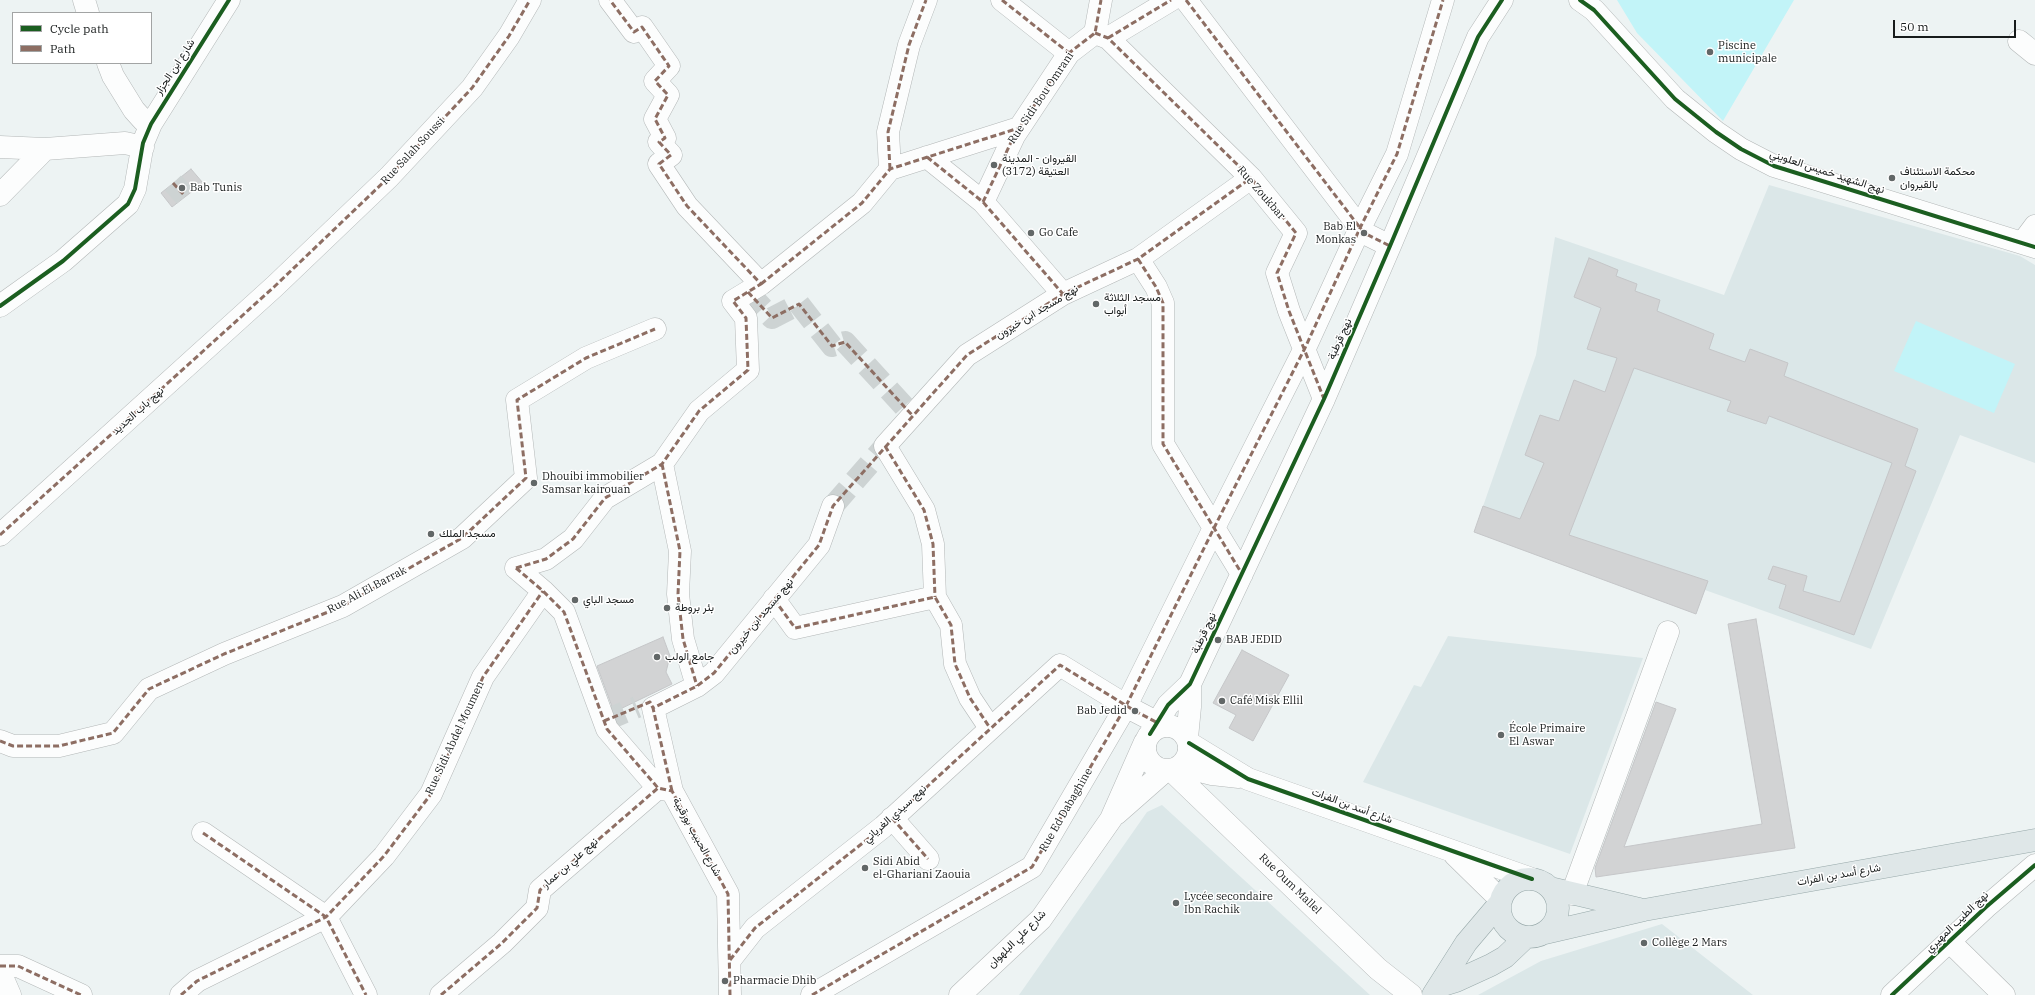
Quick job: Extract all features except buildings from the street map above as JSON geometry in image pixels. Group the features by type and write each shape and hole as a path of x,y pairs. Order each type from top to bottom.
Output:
{"main road":[{"name":"شارع أسد بن الفرات","path":"1535,935 1644,910 2035,840"},
{"path":"1437,990 1466,943 1500,902 1509,886 1516,882 1541,884 1572,894 1644,910"},
{"path":"1437,990 1491,966 1535,935 1552,927 1558,912 1556,899 1541,884"},
{"path":"1500,902 1499,913 1502,922 1508,930 1535,935"}],"street":[{"path":"84,0 88,12"},
{"name":"شارع ابن الجزار","path":"145,134 160,86 216,0"},
{"name":"شارع ابن الجزار","path":"145,134 229,0"},
{"name":"Rue Salah Soussi","path":"275,286 389,177 472,88 509,36 530,0"},
{"path":"610,0 634,32 642,27 669,66 655,81 668,95 655,120 665,138 659,142 671,155 659,164 687,206 761,284"},
{"path":"890,169 888,132 909,45 926,0"},
{"path":"1002,0 1069,53"},
{"path":"1101,0 1101,36"},
{"name":"Rue Sidi Bou Omrani","path":"983,202 1019,128 1069,53 1171,0"},
{"path":"1186,0 1364,233 1390,246"},
{"name":"Rue Ed Dabaghine","path":"812,995 1032,867 1126,706 1214,526 1305,348 1360,228 1397,154 1443,0"},
{"name":"نهج قرطبة","path":"1478,37 1484,0"},
{"name":"نهج قرطبة","path":"1190,684 1324,399 1478,37 1502,0"},
{"name":"نهج الشهيد خميس العلويني","path":"1588,3 1675,99 1716,132 1741,149 1774,166 1802,175 2031,238"},
{"name":"Rue Zoukbar","path":"1101,36 1250,178 1296,234 1277,273 1289,311 1324,399"},
{"path":"0,306 62,261 128,204 135,189 145,134 108,64"},
{"path":"697,686 684,639 678,594 680,551 662,464 699,411 748,370 746,318 733,302 761,284 862,202 890,169 1019,128"},
{"path":"0,147 89,147 112,143 125,143 145,134"},
{"path":"0,195 45,148"},
{"path":"927,157 983,202 1063,294"},
{"name":"نهج مسجد ابن خيرون","path":"935,597 932,544 924,510 885,446 967,355 1063,294 1138,259 1250,178"},
{"path":"1138,259 1156,287 1163,303 1163,444 1242,574"},
{"name":"نهج باب الجديد","path":"0,535 275,286"},
{"name":"Rue Ali El Barrak","path":"0,741 13,746 59,746 113,733 149,689 224,654 343,606 462,538 526,478 517,400 586,358 655,329"},
{"name":"شارع الحبيب بورقيبة","path":"662,464 605,498 573,539 546,559 516,568 544,591 564,612 607,729 665,790 728,894 730,995"},
{"name":"نهج مسجد ابن خيرون","path":"665,790 645,708 697,686 714,673 819,545 833,506"},
{"name":"Rue Sidi Abdel Moumen","path":"181,995 197,981 326,917 384,856 431,794 483,677 544,591"},
{"path":"774,599 795,628 935,597 951,625 955,664 970,698 990,728"},
{"path":"1572,894 1668,632"},
{"name":"نهج سيدي الغرياني","path":"730,960 755,928 892,818 1060,665 1126,706"},
{"path":"1110,819 1150,733 1168,705 1190,684"},
{"path":"1110,819 1185,760 1189,752 1190,684"},
{"path":"1126,706 1150,733"},
{"path":"1165,726 1174,727 1181,731 1188,740 1248,779 1158,768 1151,764 1144,750 1150,733 1157,728 1165,726"},
{"name":"Rue Oum Mallel","path":"1172,769 1378,969 1411,995"},
{"name":"شارع أسد بن الفرات","path":"1248,779 1450,850 1541,884"},
{"name":"نهج علي بن عمار","path":"441,995 502,943 537,908 540,890 665,790"},
{"path":"892,818 928,859"},
{"name":"شارع علي البلهوان","path":"960,995 1041,919 1110,819"},
{"path":"203,832 326,917 366,995"},
{"path":"1450,850 1500,902"},
{"name":"نهج الطيب المهيري","path":"1892,995 1996,898 2035,865"},
{"path":"1950,942 2004,995"},
{"path":"0,966 18,966 81,995"},
{"path":"0,972 10,995"}],"shaded area":[{"name":"Piscine municipale","path":"1617,0 1794,0 1723,121 1637,33"},
{"path":"1769,185 2020,256 2035,265 2035,463 1960,435 1871,649 1705,590 1696,614 1474,532 1536,355 1555,237 1724,295"},
{"path":"1916,321 2015,364 1994,413 1894,371"},
{"name":"École Primaire El Aswar","path":"1448,636 1643,658 1570,854 1363,782 1414,685 1421,687"},
{"name":"Lycée secondaire Ibn Rachik","path":"1162,805 1370,995 1019,995 1147,812"},
{"name":"Collège 2 Mars","path":"1662,924 1753,995 1478,995 1541,961"}],"tunnel":[{"path":"173,183 185,196"},
{"path":"748,292 772,318 799,304 832,346 845,342 912,415"},
{"path":"833,506 885,446"},
{"path":"604,721 637,707"}],"marked path":[{"path":"0,535 275,286 389,177 472,88 509,36 530,0"},
{"path":"516,568 546,559 573,539 605,498 662,464 699,411 748,370 746,318 733,301 761,284 687,206 659,164 671,155 659,142 665,138 655,119 668,95 655,81 669,66 642,27 634,32 610,0"},
{"path":"890,169 888,132 909,45 926,0"},
{"path":"1002,0 1069,53"},
{"path":"983,202 1014,136 1069,53 1095,33 1101,0"},
{"path":"1108,38 1171,0"},
{"path":"1186,0 1364,233 1390,246"},
{"path":"812,995 1032,867 1126,706 1305,348 1360,228 1397,154 1443,0"},
{"path":"1095,33 1108,38 1251,178 1296,233 1277,273 1289,311 1324,399"},
{"path":"761,284 862,203 890,169 1019,128"},
{"path":"927,157 983,202 1063,294"},
{"path":"672,791 653,708 697,686 714,673 819,545 833,506 967,355 1063,294 1138,259 1251,178"},
{"path":"173,183 185,196"},
{"path":"1138,259 1156,287 1163,303 1163,444 1242,574"},
{"path":"748,292 772,318 799,304 832,346 845,342 912,415"},
{"path":"0,741 13,746 59,746 113,733 149,689 224,654 343,606 462,538 526,478 517,400 586,358 655,329"},
{"path":"885,446 924,510 933,544 935,597"},
{"path":"662,464 680,551 678,594 683,639 697,686"},
{"path":"516,568 543,591 564,612 607,729 658,788 672,791 728,894 730,995"},
{"path":"181,995 197,981 326,917 384,856 431,794 483,677 543,591"},
{"path":"774,599 795,628 935,597 951,625 955,664 970,698 990,728"},
{"path":"730,960 755,928 883,827 1060,665 1135,711 1156,722"},
{"path":"604,721 650,702 653,708"},
{"path":"441,995 502,943 537,908 540,890 658,788"},
{"path":"892,818 928,859"},
{"path":"203,833 326,917 366,995"},
{"path":"0,966 18,966 81,995"}],"cycle path":[{"path":"0,306 63,261 128,204 135,189 143,143 151,124 229,0"},
{"path":"1150,734 1168,705 1190,684 1324,399 1478,37 1502,0"},
{"path":"1580,0 1594,10 1675,99 1716,132 1741,149 1774,166 2035,247"},
{"path":"1189,743 1248,779 1532,879"},
{"path":"1892,995 1986,907 2035,865"}],"place":[{"name":"Piscine municipale","path":"1710,52"},
{"name":"القيروان - المدينة العتيقة (3172)","path":"994,165"},
{"name":"محكمة الاستئناف بالقيروان","path":"1892,178"},
{"name":"Bab Tunis","path":"182,188"},
{"name":"Go Cafe","path":"1031,233"},
{"name":"Bab El Monkas","path":"1364,233"},
{"name":"مسجد الثلاثة أبواب","path":"1096,304"},
{"name":"Dhouibi immobilier Samsar kairouan","path":"534,483"},
{"name":"مسجد الملك","path":"431,534"},
{"name":"مسجد الباي","path":"575,600"},
{"name":"بئر بروطة","path":"667,608"},
{"name":"BAB JEDID","path":"1218,640"},
{"name":"جامع الولب","path":"657,657"},
{"name":"Café Misk Ellil","path":"1222,701"},
{"name":"Bab Jedid","path":"1135,711"},
{"name":"École Primaire El Aswar","path":"1501,735"},
{"name":"Sidi Abid el-Ghariani Zaouia","path":"865,868"},
{"name":"Lycée secondaire Ibn Rachik","path":"1176,903"},
{"name":"Collège 2 Mars","path":"1644,943"},
{"name":"Pharmacie Dhib","path":"725,981"}]}
